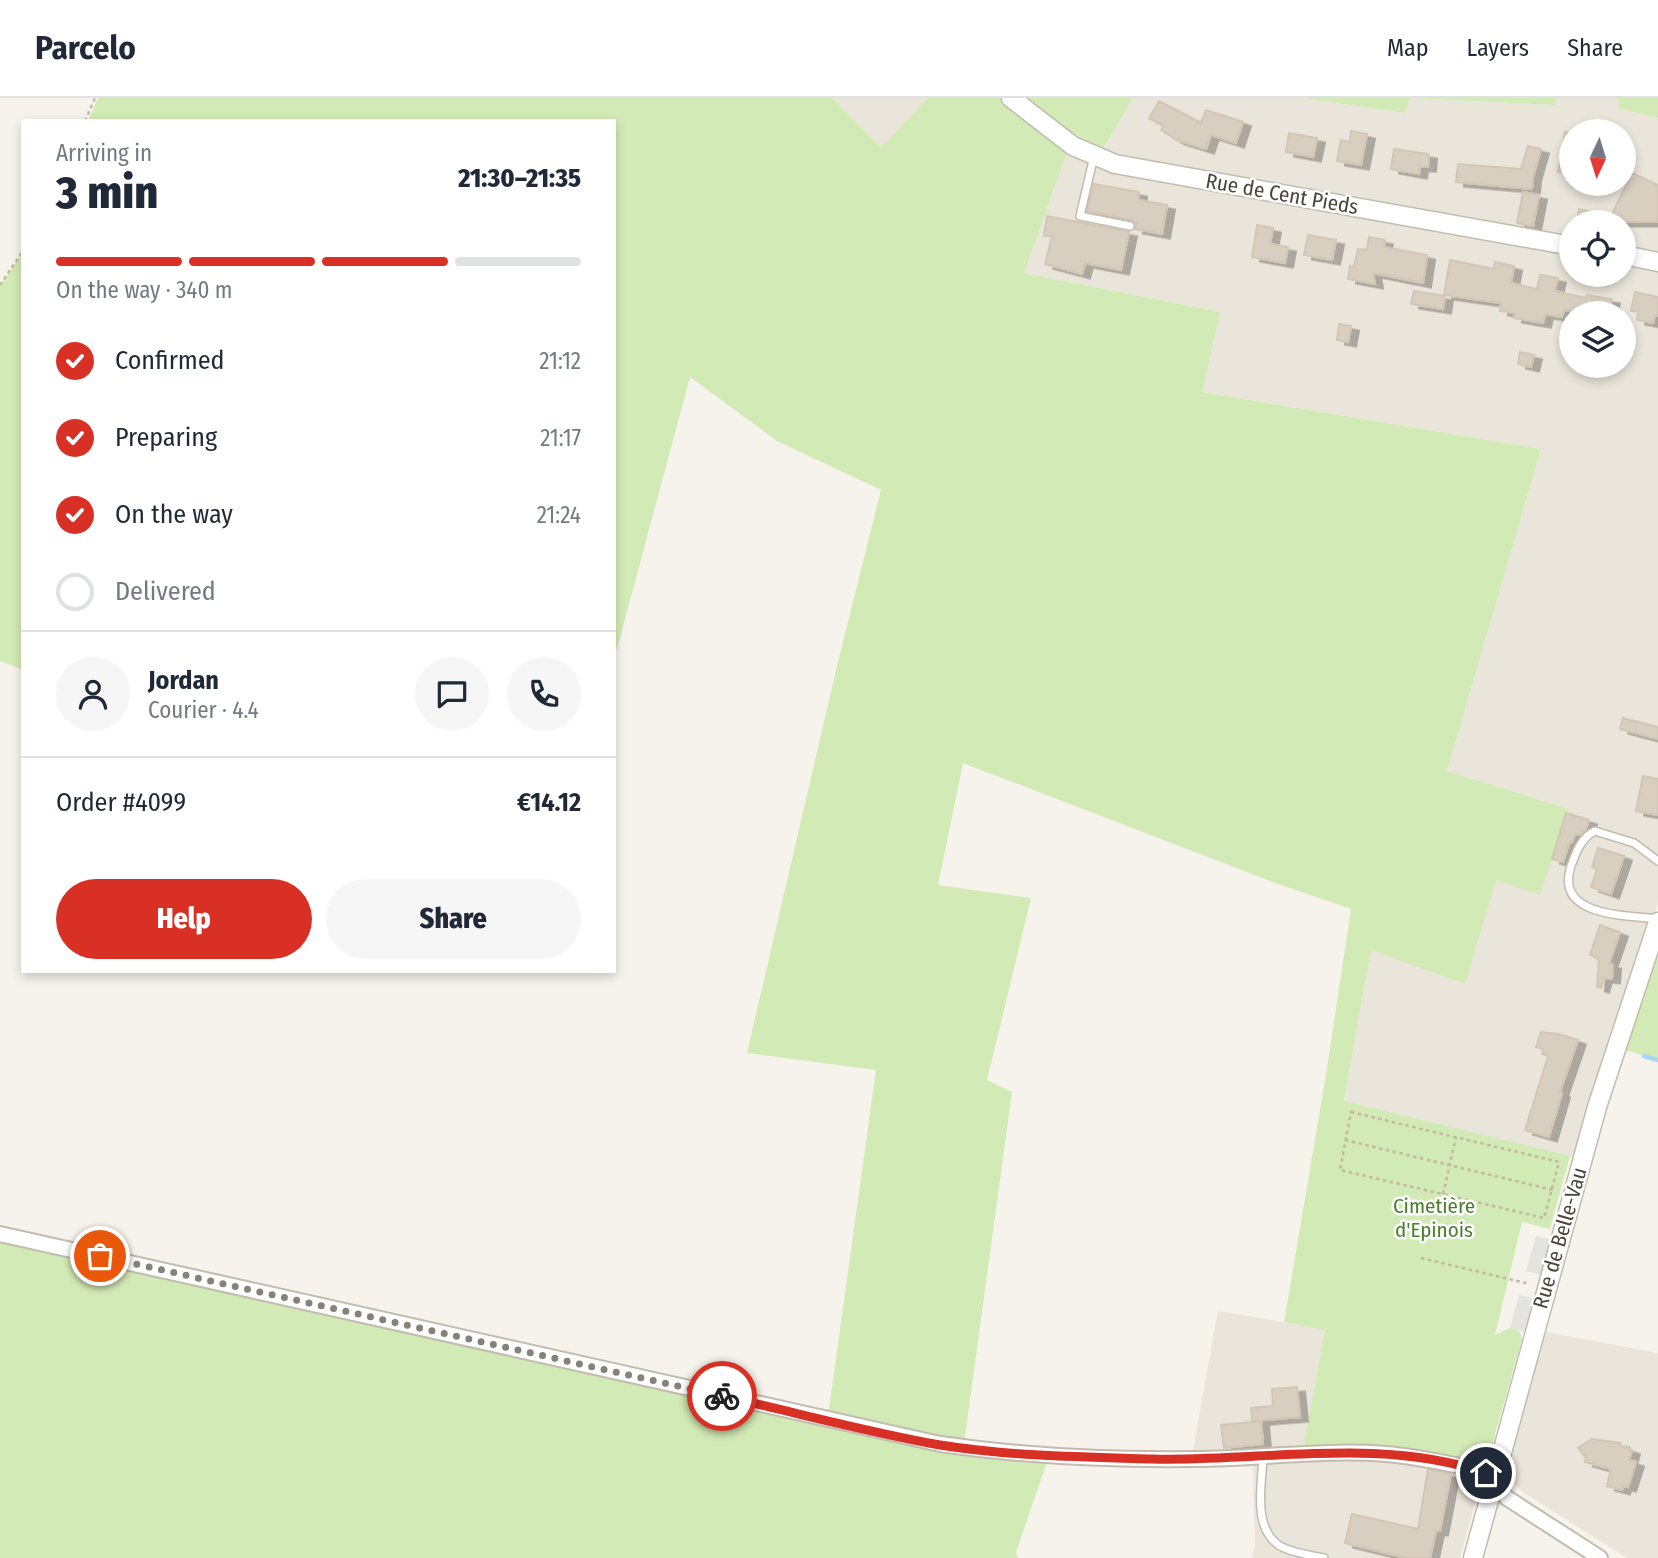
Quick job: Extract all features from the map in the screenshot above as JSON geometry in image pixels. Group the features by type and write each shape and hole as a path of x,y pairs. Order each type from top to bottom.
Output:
{"street":[{"name":"Rue de Cent Pieds","path":"1011,98 1073,146 1094,156 1130,167 1559,244"},
{"path":"1636,258 1658,261"},
{"name":"Rue de Belle-Vau","path":"1473,1558 1597,1107 1658,921"},
{"path":"0,1234 940,1444 979,1450 1152,1459 1386,1454 1474,1469 1486,1473 1507,1498 1600,1558"}],"lane":[{"path":"1094,156 1080,216 1130,226"},
{"path":"1658,861 1634,844 1595,831 1587,835 1576,851 1568,886 1573,898 1584,906 1612,914 1658,921"},
{"path":"1263,1457 1262,1525 1268,1535 1281,1546 1324,1558"}],"path":[{"path":"86,119 95,98"},
{"path":"0,285 21,254"},
{"path":"1351,1112 1456,1137 1559,1162 1544,1218 1340,1170 1351,1112"},
{"path":"1443,1194 1456,1137"},
{"path":"1345,1140 1573,1195"},
{"path":"1421,1258 1546,1288"}],"shaded area":[{"path":"832,98 928,98 881,148"},
{"path":"1001,98 1026,98 1054,121 1102,150 1133,98 1302,98 1404,113 1410,98 1554,105 1558,98 1613,98 1620,99 1617,108 1658,118 1658,903 1576,1158 1344,1102 1371,950 1496,880 1567,809 1447,771 1541,449 1201,392 1220,312 1024,273 1068,150"},
{"path":"1536,1236 1560,1241 1549,1277 1526,1271"},
{"path":"1519,1295 1543,1301 1534,1334 1510,1328"},
{"path":"1218,1311 1325,1329 1466,1462 1480,1485 1460,1558 1252,1558 1255,1546 1253,1465 1192,1465"},
{"path":"1541,1331 1658,1353 1658,1558 1627,1558 1524,1493 1509,1477 1506,1467"}],"green space":[{"name":"Cimetière d'Epinois","path":"98,98 832,98 881,147 928,98 1000,98 1068,150 1024,273 1220,312 1202,392 1541,449 1447,771 1568,809 1540,895 1496,880 1465,984 1371,950 1344,1101 1570,1156 1550,1229 1522,1222 1495,1335 1510,1328 1519,1330 1522,1339 1489,1455 1484,1460 1466,1462 1303,1451 1325,1330 1284,1322 1351,909 1278,884 963,763 938,885 1031,898 987,1080 1012,1092 964,1444 828,1416 876,1070 747,1053 881,490 777,441 690,377 616,653 616,119 89,119"},
{"path":"1026,98 1133,98 1102,150 1054,121"},
{"path":"1302,98 1410,98 1405,113"},
{"path":"1410,98 1558,98 1554,105"},
{"path":"1613,98 1658,98 1658,118 1617,108 1620,100"},
{"path":"21,255 21,669 0,661 0,286"},
{"path":"1658,945 1658,1060 1622,1049"},
{"path":"0,1241 863,1433 1048,1459 1016,1552 1018,1558 0,1558"}],"building":[{"path":"1159,101 1201,123 1206,110 1243,122 1236,143 1211,135 1206,149 1177,140 1161,130 1164,126 1149,118"},
{"path":"1351,131 1367,134 1361,165 1337,161 1341,140 1350,142"},
{"path":"1289,133 1317,138 1313,157 1286,152"},
{"path":"1528,146 1541,149 1532,189 1456,182 1458,164 1521,169"},
{"path":"1394,149 1429,154 1428,167 1420,167 1419,174 1391,169"},
{"path":"1636,175 1658,185 1658,222 1636,222 1636,210 1614,210 1621,196 1636,196"},
{"path":"1094,184 1139,192 1139,200 1167,205 1162,234 1135,229 1136,223 1131,220 1087,211"},
{"path":"1523,192 1539,195 1533,226 1517,223"},
{"path":"1047,216 1129,232 1121,270 1085,263 1082,274 1045,264 1052,236 1044,236"},
{"path":"1257,225 1273,228 1270,244 1288,247 1285,263 1252,257"},
{"path":"1308,235 1336,240 1332,260 1304,255"},
{"path":"1369,237 1385,240 1384,247 1427,255 1423,283 1373,273 1375,284 1348,279 1350,266 1354,267 1358,249 1367,250"},
{"path":"1450,260 1494,269 1495,262 1514,266 1511,283 1537,289 1540,275 1558,278 1555,291 1586,298 1587,295 1612,299 1559,301 1559,316 1545,314 1543,323 1514,318 1515,313 1500,311 1501,303 1444,295"},
{"path":"1414,291 1445,296 1443,309 1411,304"},
{"path":"1635,292 1658,297 1658,316 1655,315 1653,323 1637,320 1636,301 1633,301"},
{"path":"1339,324 1351,326 1348,342 1337,340"},
{"path":"1520,352 1534,355 1531,367 1518,364"},
{"path":"1623,718 1658,727 1658,739 1620,729"},
{"path":"1643,776 1658,779 1658,815 1636,811"},
{"path":"1566,813 1589,820 1586,829 1580,835 1575,834 1572,842 1570,841 1563,862 1552,859"},
{"path":"1598,848 1624,856 1611,894 1591,887 1597,869 1592,867"},
{"path":"1600,925 1620,932 1609,964 1613,964 1612,979 1604,978 1601,988 1597,987 1599,959 1590,955"},
{"path":"1541,1032 1578,1040 1560,1092 1562,1093 1549,1137 1525,1130 1548,1056 1542,1054 1543,1049 1536,1047"},
{"path":"1297,1387 1300,1417 1252,1421 1251,1408 1273,1406 1272,1389"},
{"path":"1261,1421 1263,1444 1224,1448 1221,1425"},
{"path":"1592,1439 1621,1443 1620,1446 1632,1450 1629,1460 1636,1462 1628,1487 1623,1486 1622,1490 1607,1486 1611,1469 1585,1462 1586,1458 1578,1448"},
{"path":"1428,1469 1451,1474 1440,1531 1436,1531 1430,1558 1406,1558 1345,1543 1352,1514 1418,1529"}],"waterway":[{"path":"1644,1056 1658,1060"}],"way so far":[{"path":"100,1256 722,1396"}],"route":[{"path":"722,1396 940,1444 979,1450 1194,1460 1343,1453 1386,1454 1432,1460 1486,1473"}]}
